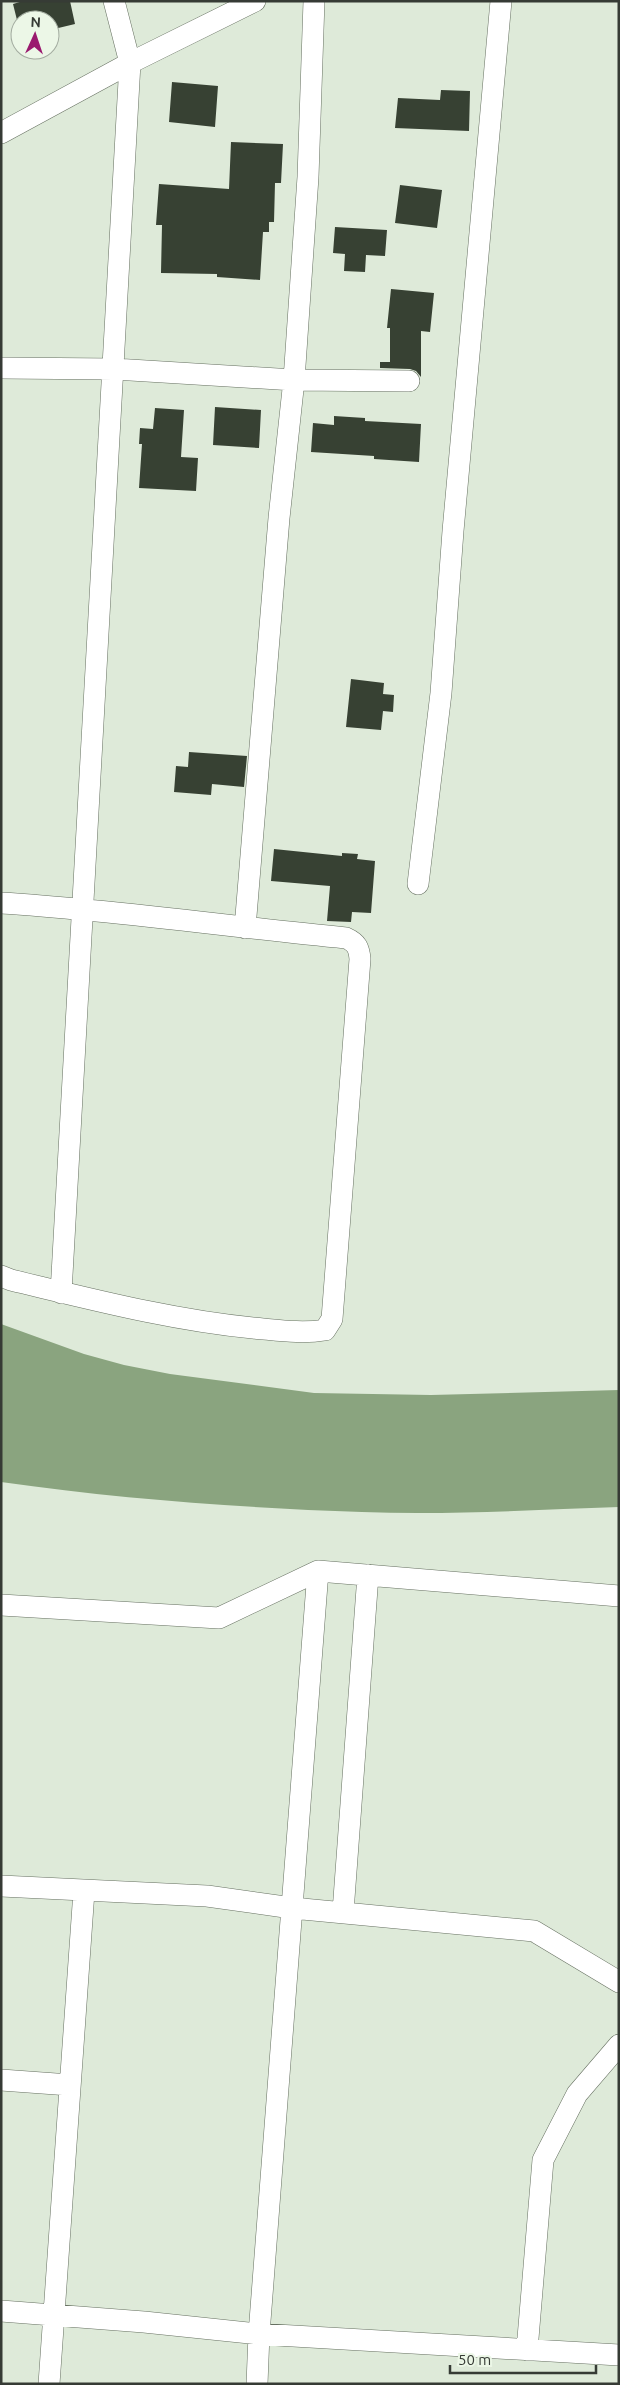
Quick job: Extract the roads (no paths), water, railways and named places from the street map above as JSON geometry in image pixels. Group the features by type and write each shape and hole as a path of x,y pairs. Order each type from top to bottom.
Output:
{"street":[{"path":"60,1293 130,63 114,1"},
{"path":"1,133 130,63 256,1"},
{"path":"245,928 280,509 294,380 308,177 314,1"},
{"path":"418,884 441,693 453,531 501,1"},
{"path":"1,368 114,369 294,380 409,381"},
{"path":"1,902 82,908 346,938 355,942 359,948 360,959 330,1326 325,1330 306,1332 236,1326 158,1315 60,1293 1,1276"},
{"path":"257,2384 259,2334 318,1571"},
{"path":"1,1605 219,1618 318,1571 619,1596"},
{"path":"343,1912 368,1575"},
{"path":"1,1886 207,1896 292,1908 534,1931 619,1982"},
{"path":"49,2384 84,1891"},
{"path":"527,2350 543,2160 577,2094 619,2045"},
{"path":"1,2080 70,2085"},
{"path":"1,2311 259,2334 619,2355"}]}
